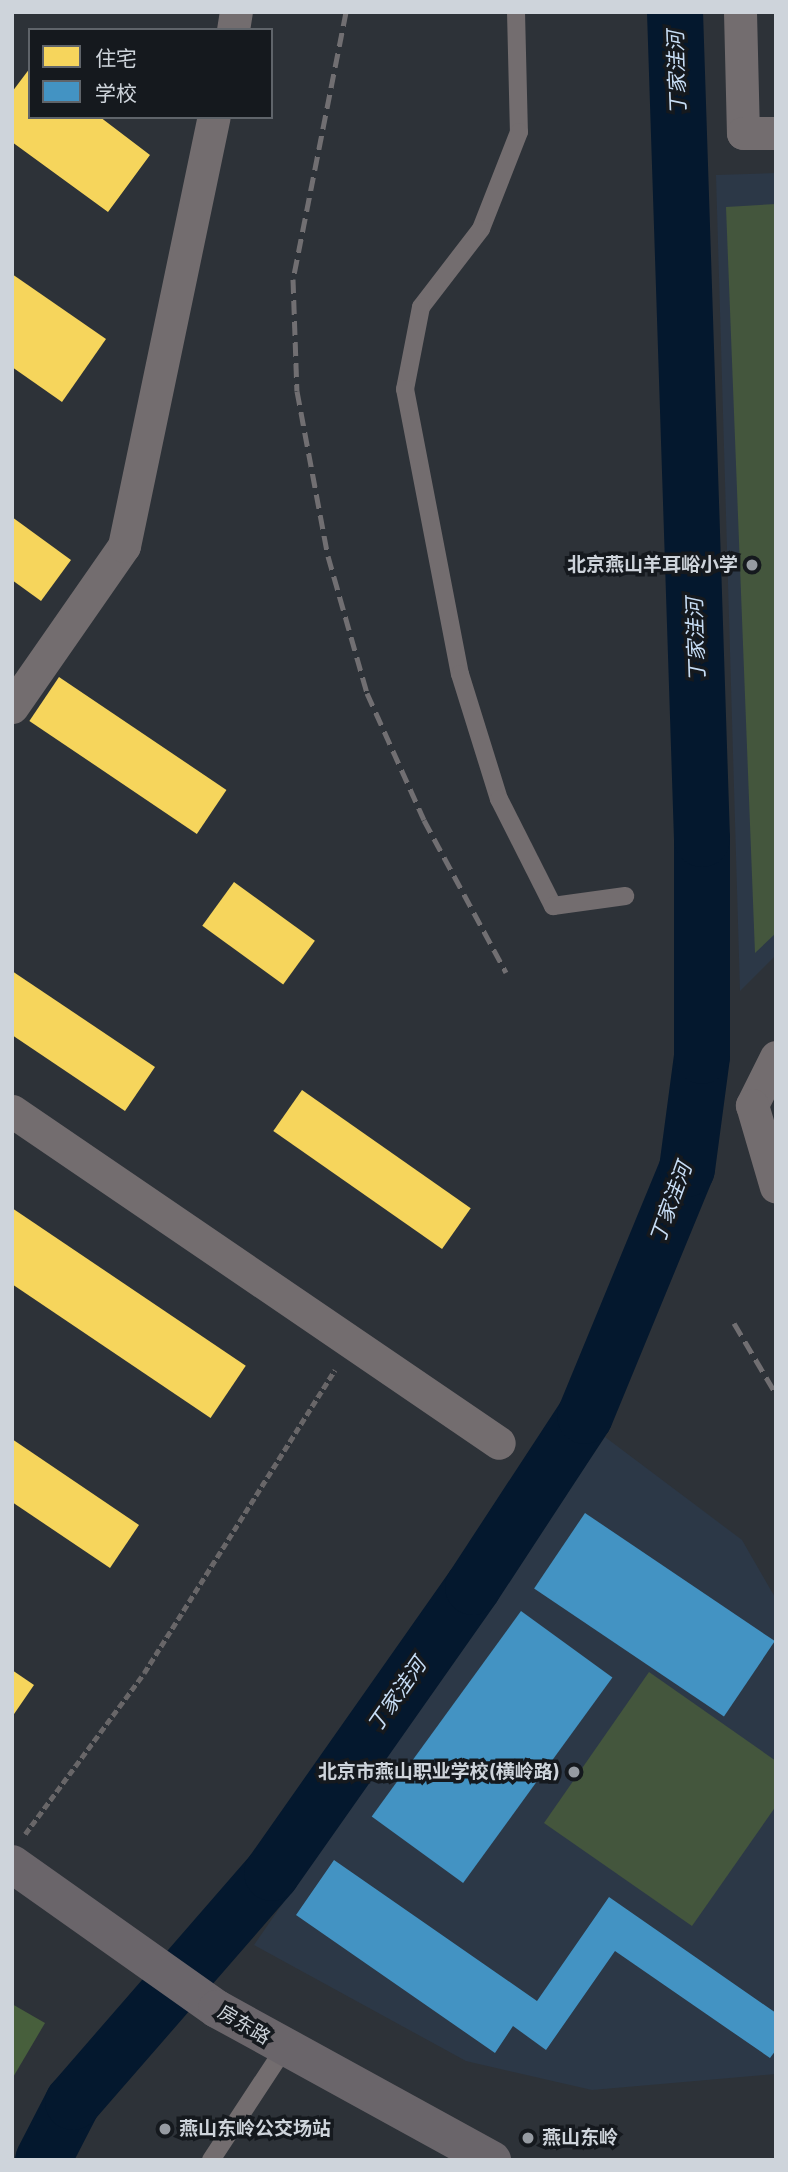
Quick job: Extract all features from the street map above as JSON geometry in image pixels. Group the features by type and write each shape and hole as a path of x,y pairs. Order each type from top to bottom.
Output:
{"main road":[{"name":"房东路","path":"16,1852 130,1947 218,2009 284,2049 492,2160"}],"street":[{"path":"740,12 743,133 776,133"},
{"path":"12,707 124,546 214,119"},
{"path":"776,1057 752,1105 776,1187"},
{"path":"12,1111 499,1443"}],"lane":[{"path":"516,12 519,132 481,229 421,307 405,389 460,674 499,799 553,906 625,896"},
{"path":"211,2160 284,2049"}],"path":[{"path":"16,1852 144,1673 354,1344"}],"shaded area":[{"name":"北京燕山羊耳峪小学","path":"776,173 776,955 740,991 716,175"},
{"name":"北京市燕山职业学校(横岭路)","path":"605,1437 742,1540 776,1599 776,2074 592,2090 466,2061 254,1945"}],"green space":[{"name":"北京燕山羊耳峪小学","path":"776,204 776,933 755,953 726,207"},
{"path":"649,1672 776,1761 776,1806 692,1926 544,1823"},
{"path":"12,2004 45,2023 12,2079"}],"building: 住宅":[{"path":"28,71 28,119 103,119 150,155 108,212 12,142 12,92"},
{"path":"12,274 106,339 62,402 12,367"},
{"path":"12,517 71,560 41,601 12,580"},
{"path":"59,677 226,790 197,834 29,721"},
{"path":"234,882 315,941 283,984 202,926"},
{"path":"12,971 155,1067 125,1111 12,1035"},
{"path":"302,1090 471,1208 442,1249 273,1131"},
{"path":"12,1208 246,1366 211,1418 12,1284"},
{"path":"12,1439 139,1525 110,1568 12,1502"},
{"path":"12,1670 34,1685 12,1717"}],"building: 学校":[{"path":"585,1513 775,1641 724,1716 534,1588"},
{"path":"521,1611 612,1677 463,1883 372,1816"},
{"path":"334,1860 537,2001 609,1897 776,2013 776,2050 770,2058 615,1951 546,2050 513,2026 495,2053 296,1915"}],"waterway":[{"name":"丁家洼河","path":"43,2160 73,2102 272,1873 473,1587 585,1416 687,1169 702,1056 702,839 675,12"}],"railway":[{"path":"346,12 293,279 297,391 328,556 367,693 424,820 506,972"},
{"path":"734,1323 776,1394"}],"place":[{"name":"北京燕山羊耳峪小学","path":"752,565"},
{"name":"北京市燕山职业学校(横岭路)","path":"574,1772"},
{"name":"燕山东岭公交场站","path":"165,2129"},
{"name":"燕山东岭","path":"528,2138"}]}
